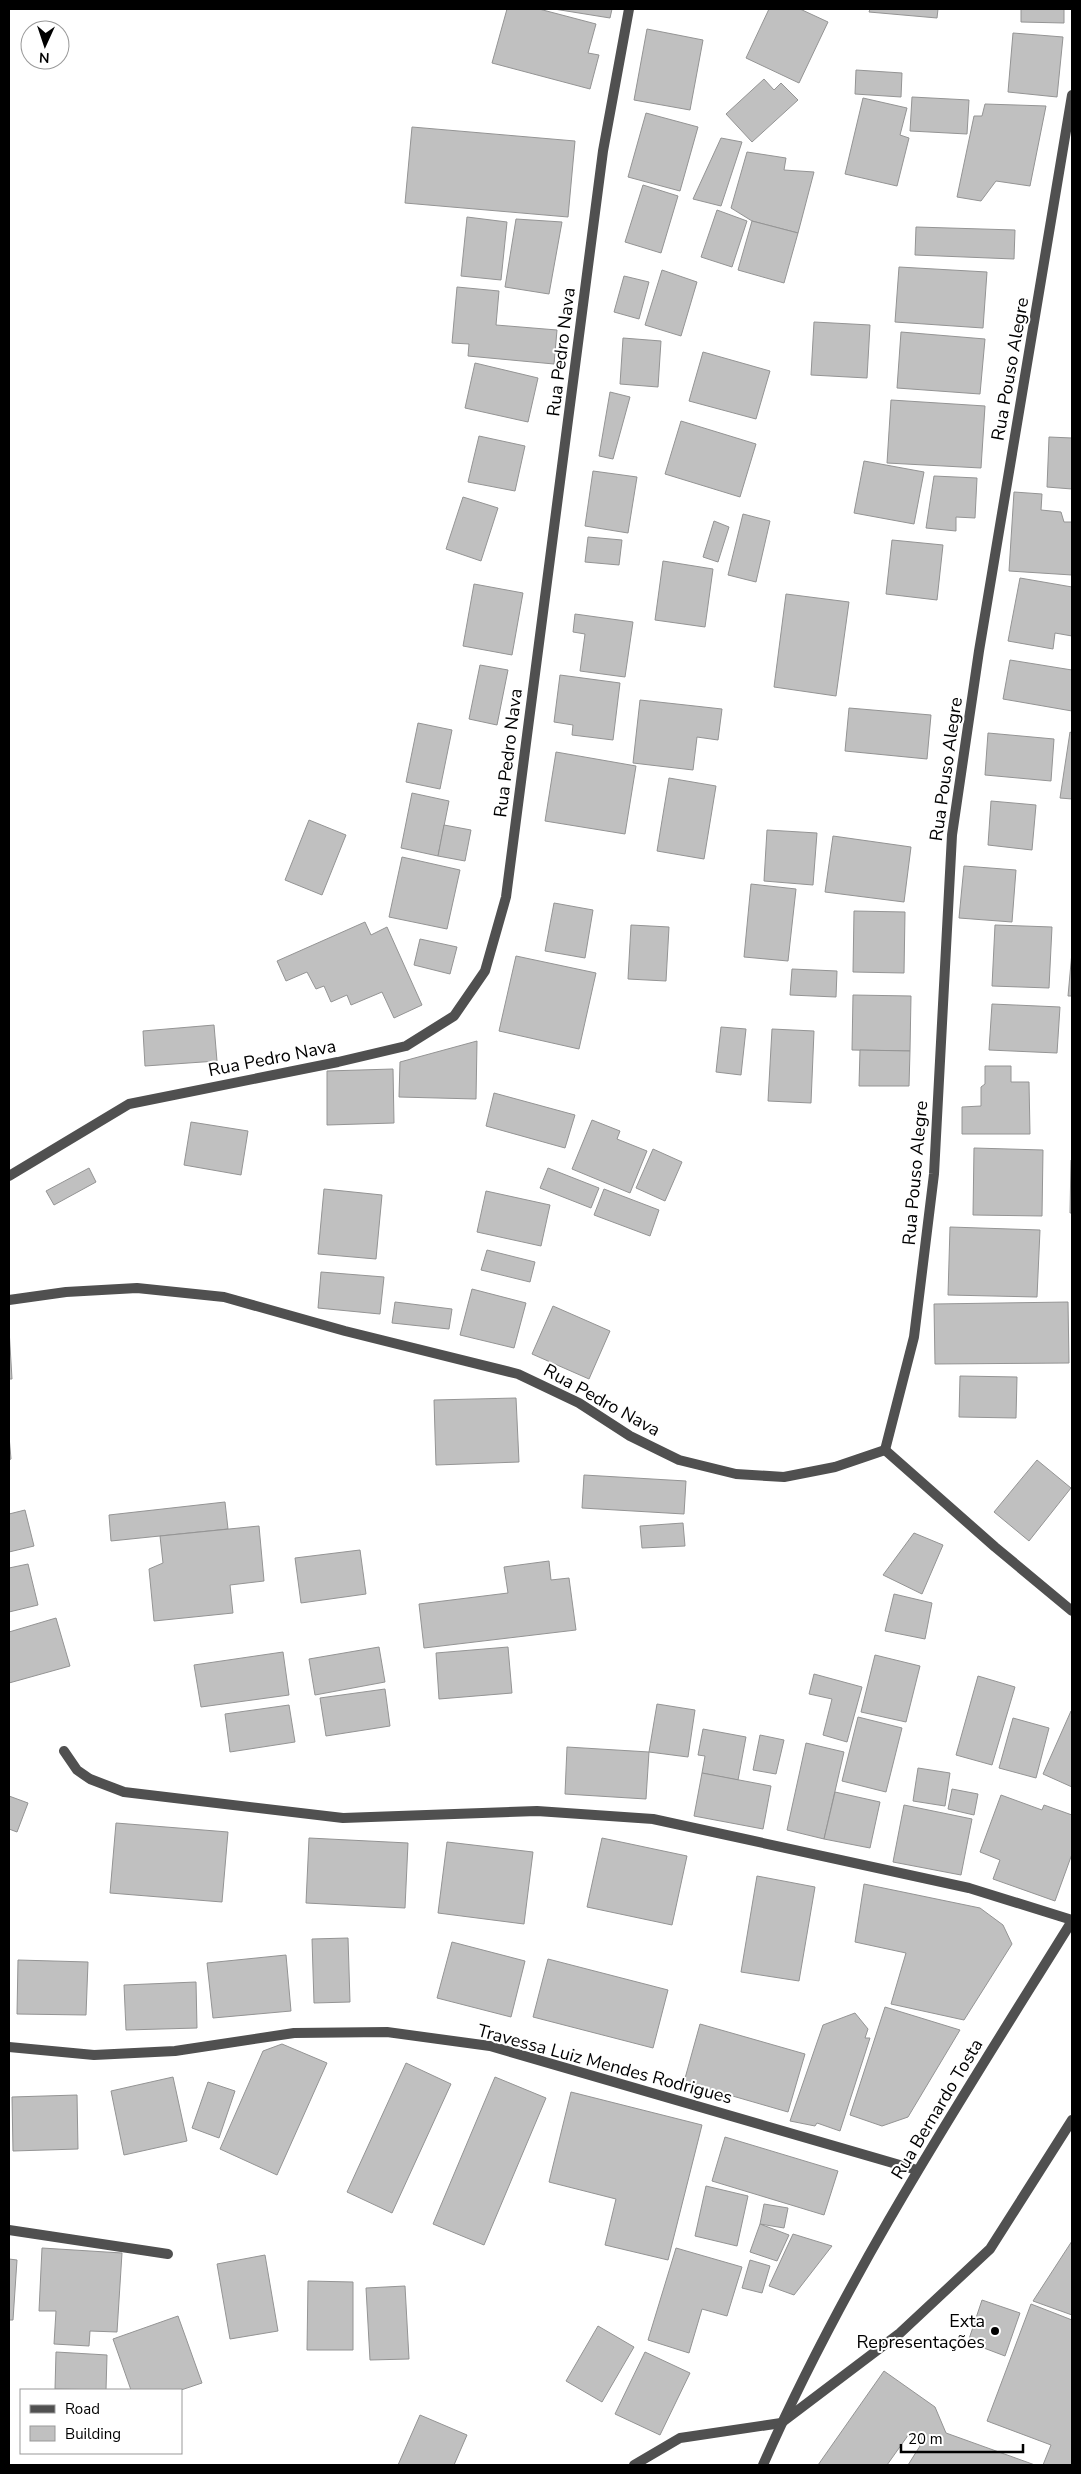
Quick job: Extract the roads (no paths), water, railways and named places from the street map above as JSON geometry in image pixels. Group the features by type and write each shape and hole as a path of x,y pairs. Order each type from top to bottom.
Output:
{"street":[{"name":"Rua Pedro Nava","path":"9,1176 129,1104 338,1062 406,1046 454,1016 485,971 506,897 603,151 628,9"},
{"name":"Rua Pouso Alegre","path":"885,1450 914,1337 934,1174 952,835 979,651 1072,95"},
{"name":"Rua Pedro Nava","path":"9,1300 66,1292 137,1288 224,1297 346,1332 518,1374 579,1403 630,1436 679,1460 736,1474 784,1477 835,1468 885,1450"},
{"path":"885,1450 995,1547 1072,1611"},
{"path":"64,1751 76,1770 90,1779 124,1792 333,1817 431,1817 537,1811 653,1819 969,1888 1072,1920"},
{"name":"Rua Bernardo Tosta","path":"763,2465 834,2317 917,2170 1072,1920"},
{"name":"Travessa Luiz Mendes Rodrigues","path":"9,2047 94,2055 175,2051 294,2033 378,2032 490,2046 917,2170"},
{"path":"634,2465 680,2438 782,2423 900,2333 990,2249 1072,2120"},
{"path":"9,2230 168,2254"}],"place":[{"name":"Exta Representações","path":"995,2331"}]}
